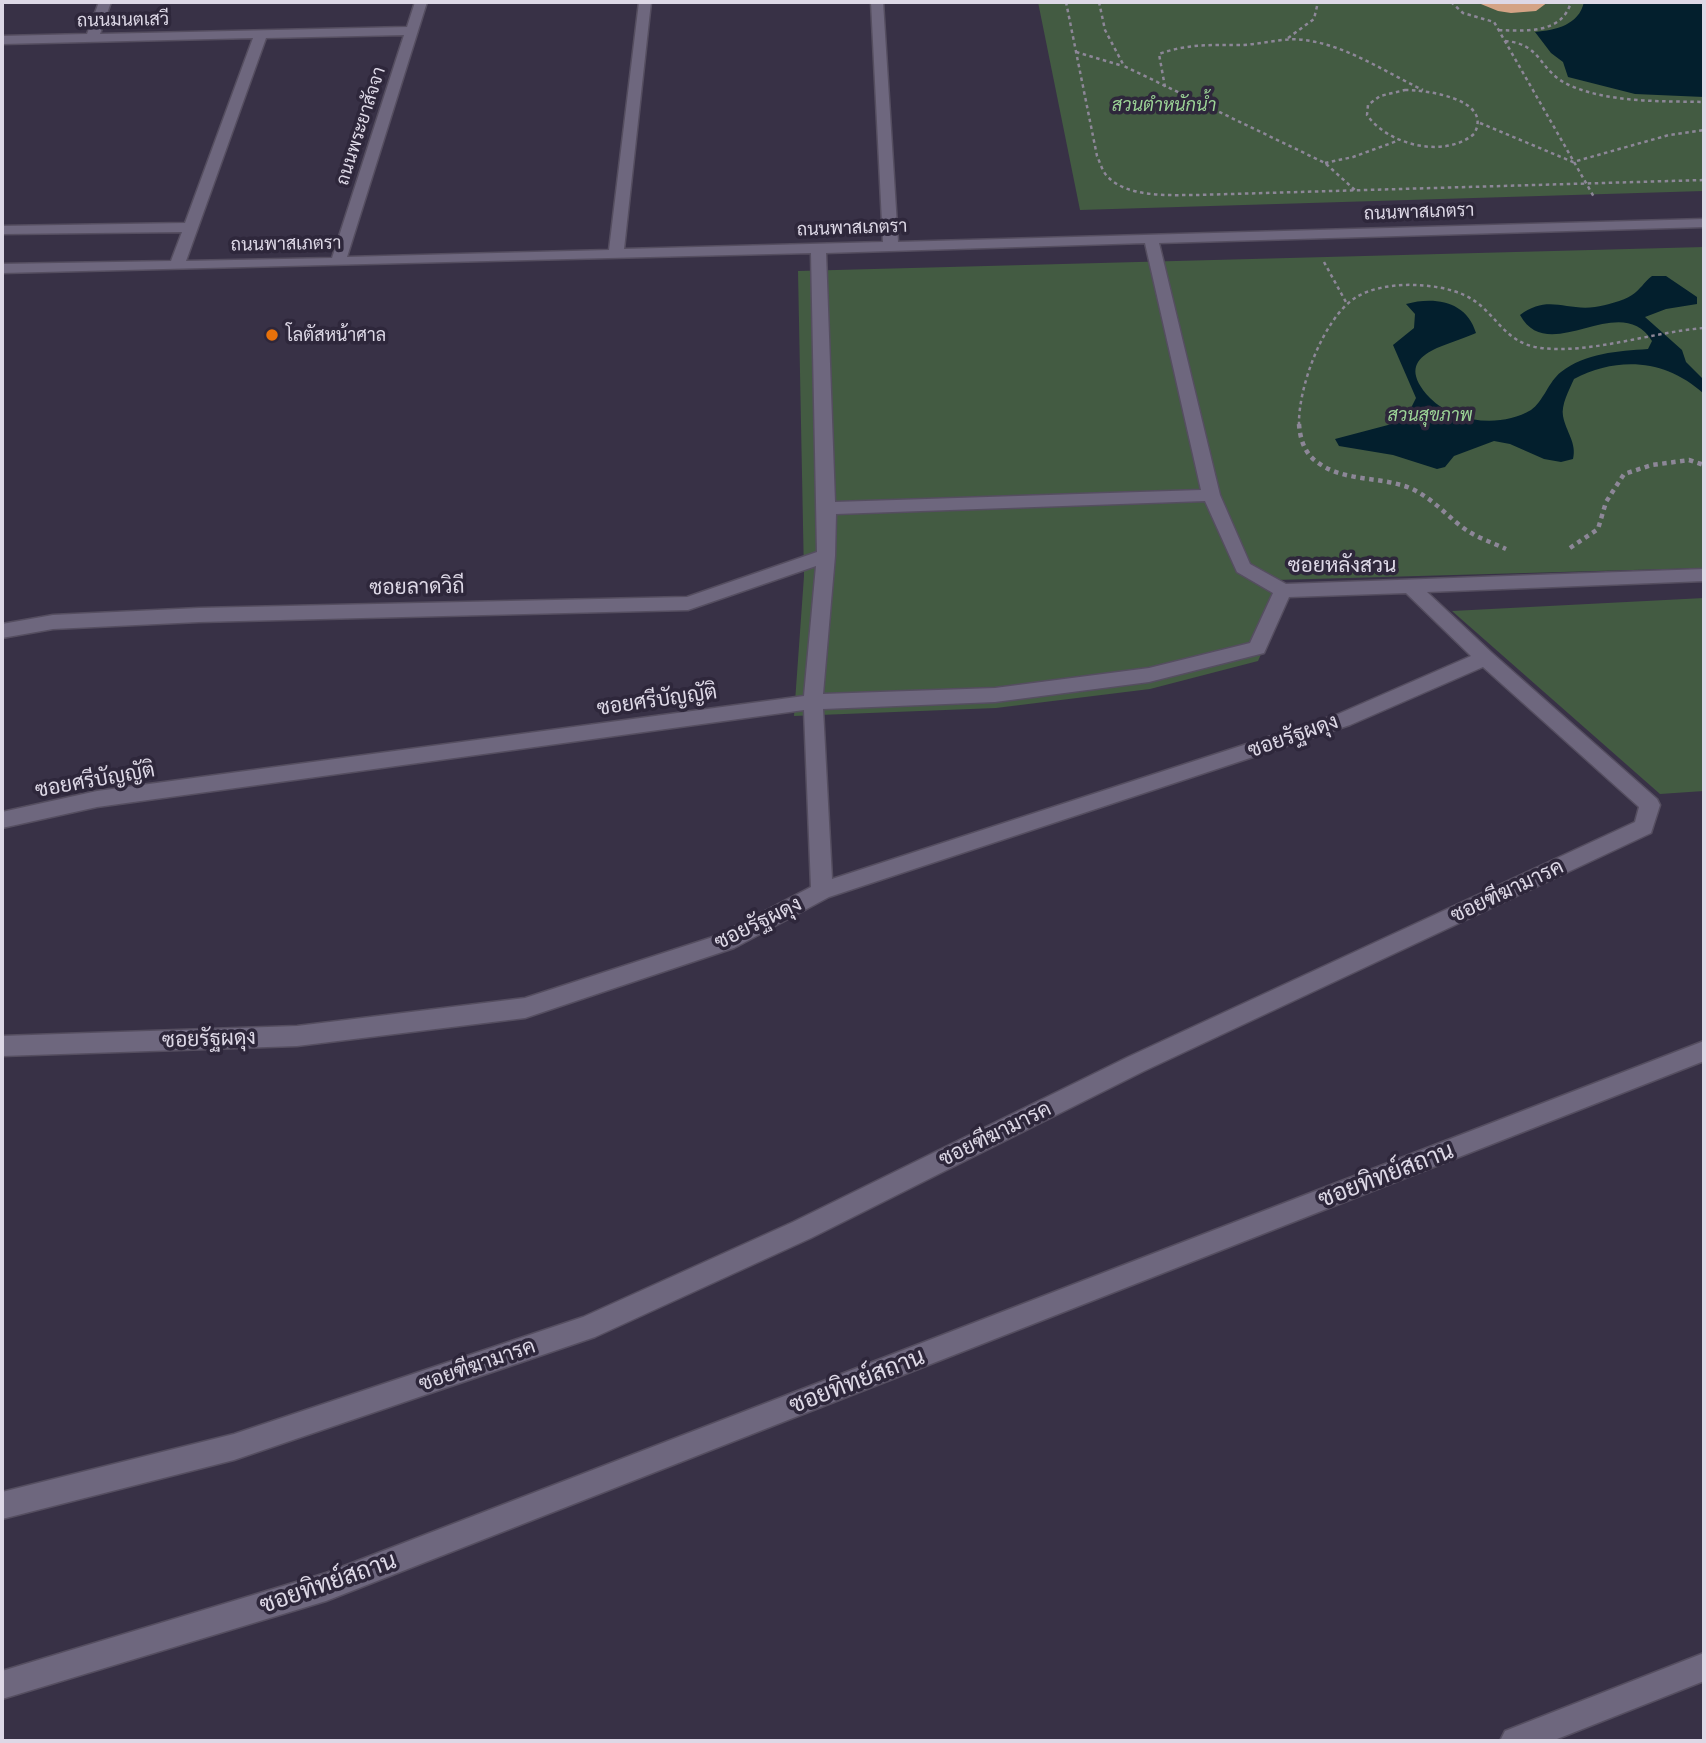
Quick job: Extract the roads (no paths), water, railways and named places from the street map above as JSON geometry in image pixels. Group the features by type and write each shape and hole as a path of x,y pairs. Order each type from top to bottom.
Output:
{"street":[{"path":"92,38 105,2"},
{"name":"ถนนพระยาสัจจา","path":"338,262 421,2"},
{"path":"617,254 645,2"},
{"path":"877,2 891,246"},
{"name":"ถนนมนตเสวี","path":"2,40 412,31"},
{"path":"177,265 261,34"},
{"name":"ถนนพาสเภตรา","path":"2,269 1704,223"},
{"path":"2,230 191,227"},
{"name":"ซอยหลังสวน","path":"1150,239 1211,495 1243,568 1283,590 1412,588 1704,576"},
{"path":"818,248 827,508 826,556 813,702 822,891"},
{"path":"827,508 1211,495"},
{"name":"ซอยลาดวิถี","path":"2,631 53,622 199,615 688,603 826,556"},
{"name":"ซอยฑีฆามารค","path":"2,1506 234,1447 586,1328 802,1230 1136,1064 1644,827 1650,805 1485,658 1412,588"},
{"name":"ซอยศรีบัญญัติ","path":"2,820 97,799 813,702 995,695 1149,675 1257,648 1283,590"},
{"name":"ซอยรัฐผดุง","path":"2,1046 297,1036 525,1008 726,942 822,891 1343,720 1485,658"},
{"name":"ซอยทิทย์สถาน","path":"2,1685 326,1587 1704,1051"},
{"path":"1515,1741 1704,1667"}],"water":[{"path":"1584,2 1704,2 1704,97 1635,94 1568,77 1563,62 1551,53 1535,32 1566,25 1577,16"},
{"path":"1652,276 1666,276 1697,297 1697,304 1666,309 1645,317 1682,350 1686,362 1704,380 1704,394 1674,374 1641,365 1608,367 1574,379 1563,412 1574,453 1573,459 1561,462 1544,459 1510,444 1494,441 1454,456 1445,467 1437,469 1393,455 1339,446 1335,439 1388,425 1408,414 1416,398 1393,345 1414,328 1415,314 1406,304 1438,301 1457,308 1472,322 1476,333 1426,354 1418,362 1416,371 1419,383 1440,406 1465,418 1492,421 1519,416 1531,410 1561,372 1580,361 1602,354 1648,349 1652,341 1638,327 1622,322 1548,334 1533,329 1520,315 1539,305 1584,308 1614,302 1632,295"}],"place":[{"name":"โลตัสหน้าศาล","path":"272,335"}],"park label":[{"name":"สวนตำหนักน้ำ","path":"1164,105"},
{"name":"สวนสุขภาพ","path":"1430,415"}]}
